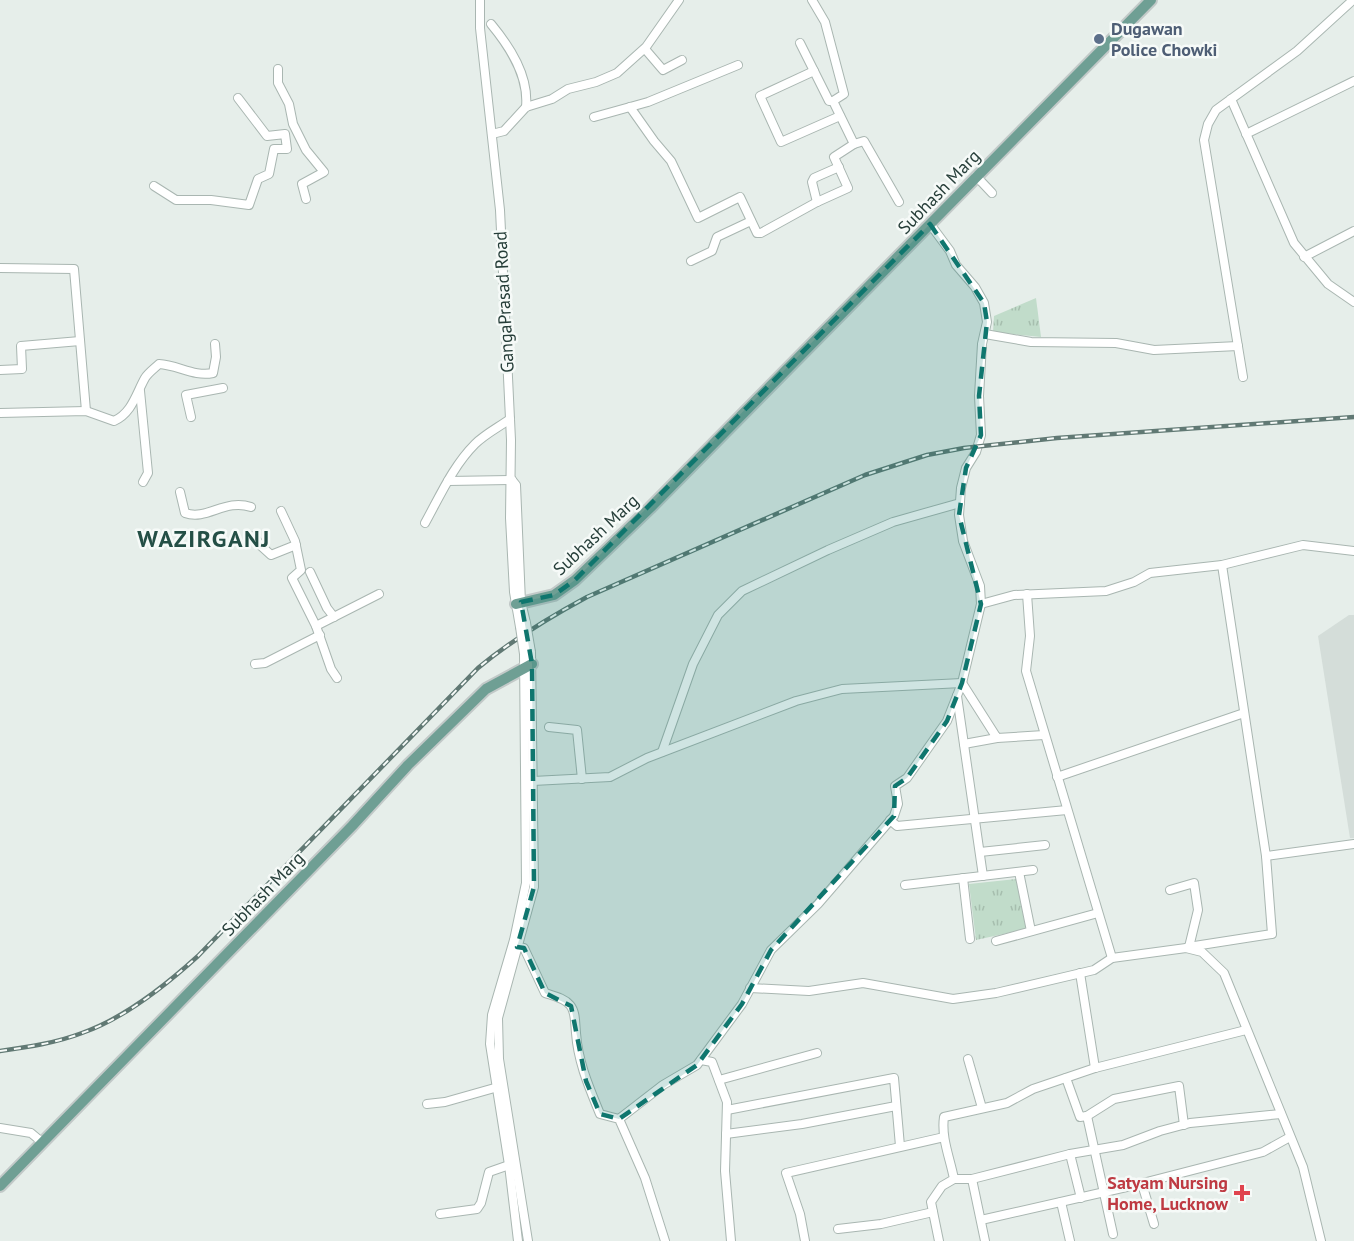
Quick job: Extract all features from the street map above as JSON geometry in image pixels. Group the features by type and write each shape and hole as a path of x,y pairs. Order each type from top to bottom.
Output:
{"main road":[{"name":"Subhash Marg","path":"518,603 554,595 575,580 650,508 1151,0"},
{"name":"Subhash Marg","path":"0,1186 344,834 408,765 486,689 528,666"}],"street":[{"name":"GangaPrasad Road","path":"480,0 480,28 500,210 512,480 509,487 518,603"},
{"path":"492,134 504,131 526,107 552,99 568,88 596,82 617,73 645,49 679,0"},
{"path":"812,0 825,22 844,94 833,101"},
{"path":"1243,377 1204,140 1208,124 1216,110 1297,51 1353,0"},
{"path":"491,24 513,54 523,80 527,97 526,107"},
{"path":"800,43 854,144"},
{"path":"645,49 663,70 682,60"},
{"path":"594,117 648,102 738,65"},
{"path":"278,69 278,83 289,104 296,130 306,150 324,172 302,184 306,199"},
{"path":"814,71 760,96 781,142 840,116"},
{"path":"1246,134 1354,81"},
{"path":"238,98 267,136 296,130"},
{"path":"1231,99 1294,243 1328,284 1354,302"},
{"path":"630,107 671,161 698,218 740,197 751,221 758,233 761,233 817,202 848,188 834,157 854,144 864,141 899,202"},
{"path":"154,186 176,200 211,200 249,205 258,179 269,174 274,149 287,149 285,134"},
{"path":"817,202 812,182 814,178 839,168"},
{"path":"976,176 992,193"},
{"path":"691,261 712,251 717,237 751,221"},
{"path":"619,1119 663,1085 697,1065 742,1004 771,950 818,904 894,816 898,804 895,786 907,778 947,721 962,683 981,604 980,586 963,541 960,503 966,468 976,452 981,435 979,396 987,322 984,303 975,287 956,265 950,251 930,224"},
{"path":"1304,257 1354,231"},
{"path":"0,268 74,269 86,411"},
{"path":"985,334 1031,342 1116,343 1154,350 1238,346"},
{"path":"0,370 22,369 21,346 80,341"},
{"path":"0,413 86,411 114,421 124,417 141,391 146,377 159,364 171,365 201,376 213,373 216,357 215,344"},
{"path":"200,393 201,376"},
{"path":"191,417 186,395 223,388"},
{"path":"141,391 148,473 142,483"},
{"path":"426,523 448,481 477,442 510,419"},
{"path":"448,481 512,480"},
{"path":"180,492 184,513 192,516 239,503 251,507"},
{"path":"662,752 693,664 718,615 742,591 893,522 960,503"},
{"path":"282,511 296,544 301,570 292,578 316,626 331,669 337,678"},
{"path":"254,536 271,555 296,544"},
{"path":"981,604 1014,595 1106,591 1134,582 1150,573 1222,565 1303,545 1354,551"},
{"path":"750,988 809,991 863,983 953,999 996,993 1094,970 1112,958 1272,934 1266,856 1222,565"},
{"path":"310,572 327,608 334,617"},
{"path":"316,626 379,594"},
{"path":"1027,594 1030,636 1026,671 1112,958"},
{"path":"518,603 528,666 533,781 534,887 498,1018 498,1028 499,1059 528,1241"},
{"path":"255,664 265,663 320,635"},
{"path":"518,1241 498,1087 490,1044 492,1015 514,940 526,883 528,666"},
{"path":"533,781 610,777 662,752 796,700 842,689 962,683"},
{"path":"962,683 997,738"},
{"path":"957,696 983,876"},
{"path":"1057,777 1244,713"},
{"path":"549,727 577,730 582,778"},
{"path":"964,744 997,738 1044,735"},
{"path":"890,820 897,826 1067,810"},
{"path":"1266,856 1354,844"},
{"path":"980,852 1045,845"},
{"path":"905,885 1034,870"},
{"path":"1019,872 1031,931"},
{"path":"963,878 970,939"},
{"path":"1170,890 1194,883 1198,910 1187,947"},
{"path":"996,941 1098,913"},
{"path":"517,947 524,948 546,993 562,998 572,1006 577,1048 586,1081 600,1114 619,1119"},
{"path":"1187,947 1202,952 1224,973 1303,1167 1321,1241"},
{"path":"1080,973 1095,1068"},
{"path":"954,1179 944,1137 944,1117 1006,1102 1033,1089 1095,1068 1246,1030"},
{"path":"719,1080 817,1053"},
{"path":"968,1059 981,1108"},
{"path":"701,1060 712,1062 728,1102 725,1172 731,1241"},
{"path":"727,1110 894,1078 900,1146"},
{"path":"1066,1078 1080,1117 1087,1116 1114,1099 1179,1086 1184,1125"},
{"path":"427,1104 445,1102 498,1087"},
{"path":"726,1134 802,1124 896,1106"},
{"path":"939,1241 930,1202 942,1186 954,1179 972,1179 1070,1154 1123,1145 1184,1125 1281,1114"},
{"path":"1087,1116 1113,1234"},
{"path":"619,1119 645,1178 665,1241"},
{"path":"0,1128 32,1133 43,1143"},
{"path":"805,1241 800,1214 786,1173 944,1137"},
{"path":"981,1220 1142,1184 1263,1152 1290,1137"},
{"path":"1070,1154 1081,1198"},
{"path":"440,1214 477,1209 481,1203 489,1172 509,1165"},
{"path":"972,1179 985,1241"},
{"path":"1142,1184 1154,1224"},
{"path":"1061,1202 1070,1241"},
{"path":"838,1229 881,1224 933,1212"}],"highlighted area":[{"path":"930,224 984,303 987,322 979,396 981,435 966,468 959,515 981,604 962,683 947,721 907,778 895,786 894,816 771,950 742,1004 697,1065 619,1119 600,1114 586,1081 571,1006 545,993 524,948 517,947 534,887 532,664 521,602 554,595 575,580"}],"shaded area":[{"path":"1349,615 1354,615 1354,838 1350,838 1318,636"}],"green space":[{"path":"1036,298 1041,337 993,332 994,316"},
{"path":"1016,879 1026,929 976,940 969,884"}],"railway":[{"path":"0,1051 52,1042 98,1027 129,1010 158,990 198,956 478,668 531,630 587,597 865,475 927,455 964,448 1057,438 1354,417"}],"place":[{"name":"Dugawan Police Chowki","path":"1099,39"},
{"name":"Satyam Nursing Home, Lucknow","path":"1242,1193"}],"district":[{"name":"WAZIRGANJ","path":"204,539"}]}
